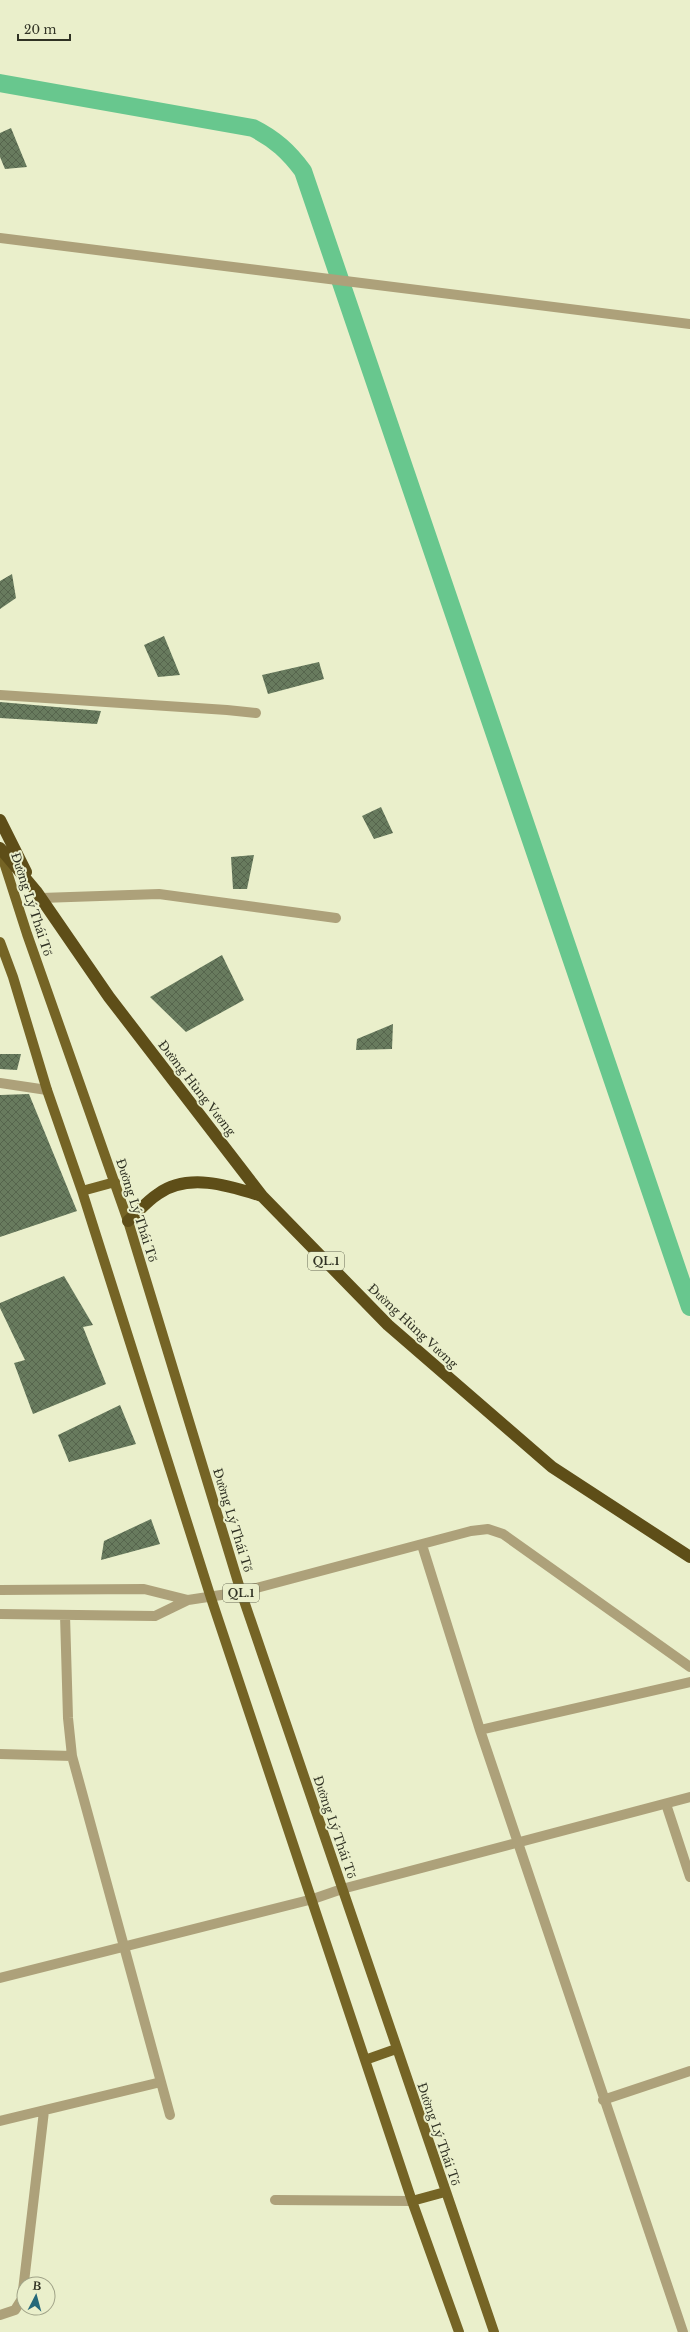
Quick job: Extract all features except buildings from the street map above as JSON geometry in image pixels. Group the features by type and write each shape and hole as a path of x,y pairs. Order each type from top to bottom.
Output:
{"highway":[{"name":"Đường Hùng Vương","path":"0,820 38,894"},
{"name":"Đường Hùng Vương","path":"0,849 38,894 109,998 262,1196 388,1325 552,1467 690,1557"},
{"path":"128,1221 158,1193 177,1184 197,1182 232,1187 262,1196"}],"main road":[{"name":"Đường Lý Thái Tổ","path":"0,849 27,934 128,1221 241,1592 494,2332"},
{"name":"QL.1","path":"0,942 13,977 47,1090 82,1191 211,1598 313,1899 412,2201 459,2332"},
{"path":"82,1191 115,1182"},
{"path":"365,2060 396,2049"},
{"path":"412,2201 445,2192"}],"street":[{"path":"0,238 336,278 690,324"},
{"path":"0,695 227,710 256,714"},
{"path":"38,894 158,894 336,918"},
{"path":"0,1083 47,1090"},
{"path":"0,1590 144,1589 188,1600 211,1598 241,1592 471,1531 488,1529 503,1534 690,1667"},
{"path":"422,1545 517,1842 682,2332"},
{"path":"0,1614 155,1616 188,1600"},
{"path":"65,1615 68,1718 72,1756 170,2115"},
{"path":"480,1730 690,1682"},
{"path":"0,1754 72,1756"},
{"path":"0,1978 313,1899 342,1889 690,1797"},
{"path":"666,1804 690,1878"},
{"path":"603,2100 690,2071"},
{"path":"0,2121 161,2082"},
{"path":"0,2315 15,2310 22,2299 44,2111"},
{"path":"275,2200 412,2201"}],"waterway":[{"path":"0,83 253,128 281,146 303,171 690,1307"}]}
